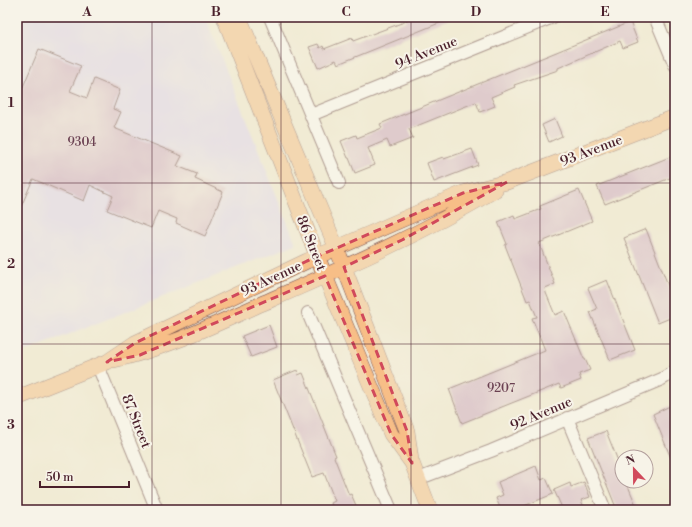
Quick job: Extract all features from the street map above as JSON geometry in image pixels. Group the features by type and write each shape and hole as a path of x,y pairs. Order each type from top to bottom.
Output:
{"main road":[{"name":"86 Street","path":"224,17 325,276 391,434 412,463"},
{"name":"86 Street","path":"239,17 344,267 407,431 412,463 430,510"},
{"name":"93 Avenue","path":"103,364 135,343 318,257 463,193 507,182 675,117"},
{"name":"93 Avenue","path":"17,398 103,364 140,355 325,276 402,240 468,206 507,182"}],"street":[{"path":"270,17 338,183"},
{"name":"94 Avenue","path":"311,115 553,17"},
{"path":"656,17 675,65"},
{"path":"308,313 391,510"},
{"name":"87 Street","path":"103,364 157,510"},
{"name":"92 Avenue","path":"418,479 491,451 662,379 675,371"},
{"path":"567,418 605,510"}],"highlighted area":[{"path":"507,182 402,240 344,267 407,431 412,463 391,434 325,276 140,355 107,362 135,343 307,261 463,193"}],"shaded area":[{"path":"17,17 205,17 296,244 17,355"}],"building":[{"path":"412,17 454,17 338,64 336,60 318,68 309,47 318,44 320,48 323,46 324,49 352,38 353,41 407,21 406,19"},
{"path":"630,22 638,42 623,48 620,41 558,68 558,70 514,85 515,87 491,97 495,106 480,112 476,102 409,129 413,138 390,147 387,140 368,148 375,165 355,173 341,141 356,135 357,138 382,128 380,124"},
{"path":"39,49 81,66 70,91 87,98 94,79 120,90 113,109 121,112 114,128 182,156 177,166 197,174 195,179 223,192 205,236 176,223 177,219 158,211 151,228 107,210 113,196 90,185 84,201 33,179 17,216 17,101"},
{"path":"555,119 562,136 549,142 542,125"},
{"path":"472,149 478,165 434,182 427,163 443,157 444,159"},
{"path":"675,155 675,176 605,204 597,186"},
{"path":"579,190 592,221 539,243 555,284 545,288 546,293 555,315 564,311 590,370 579,374 581,380 561,388 559,384 462,423 449,389 545,350 532,318 537,317 530,300 527,301 505,245 507,244 498,222 514,215 515,219 541,209 540,206"},
{"path":"646,229 675,303 675,316 658,323 624,238"},
{"path":"607,280 635,350 610,360 590,312 597,309 588,288"},
{"path":"269,325 277,347 251,357 242,336"},
{"path":"297,370 298,375 303,373 336,456 334,457 349,495 351,494 358,510 334,510 331,503 335,501 324,473 312,477 273,380"},
{"path":"670,406 675,418 675,468 653,414"},
{"path":"606,431 614,451 614,489 629,489 638,510 617,510 588,438"},
{"path":"536,466 541,480 546,478 553,494 514,510 501,510 496,498 503,495 498,482"},
{"path":"584,482 590,497 581,500 585,510 563,510 554,490 570,483 571,487"}]}
